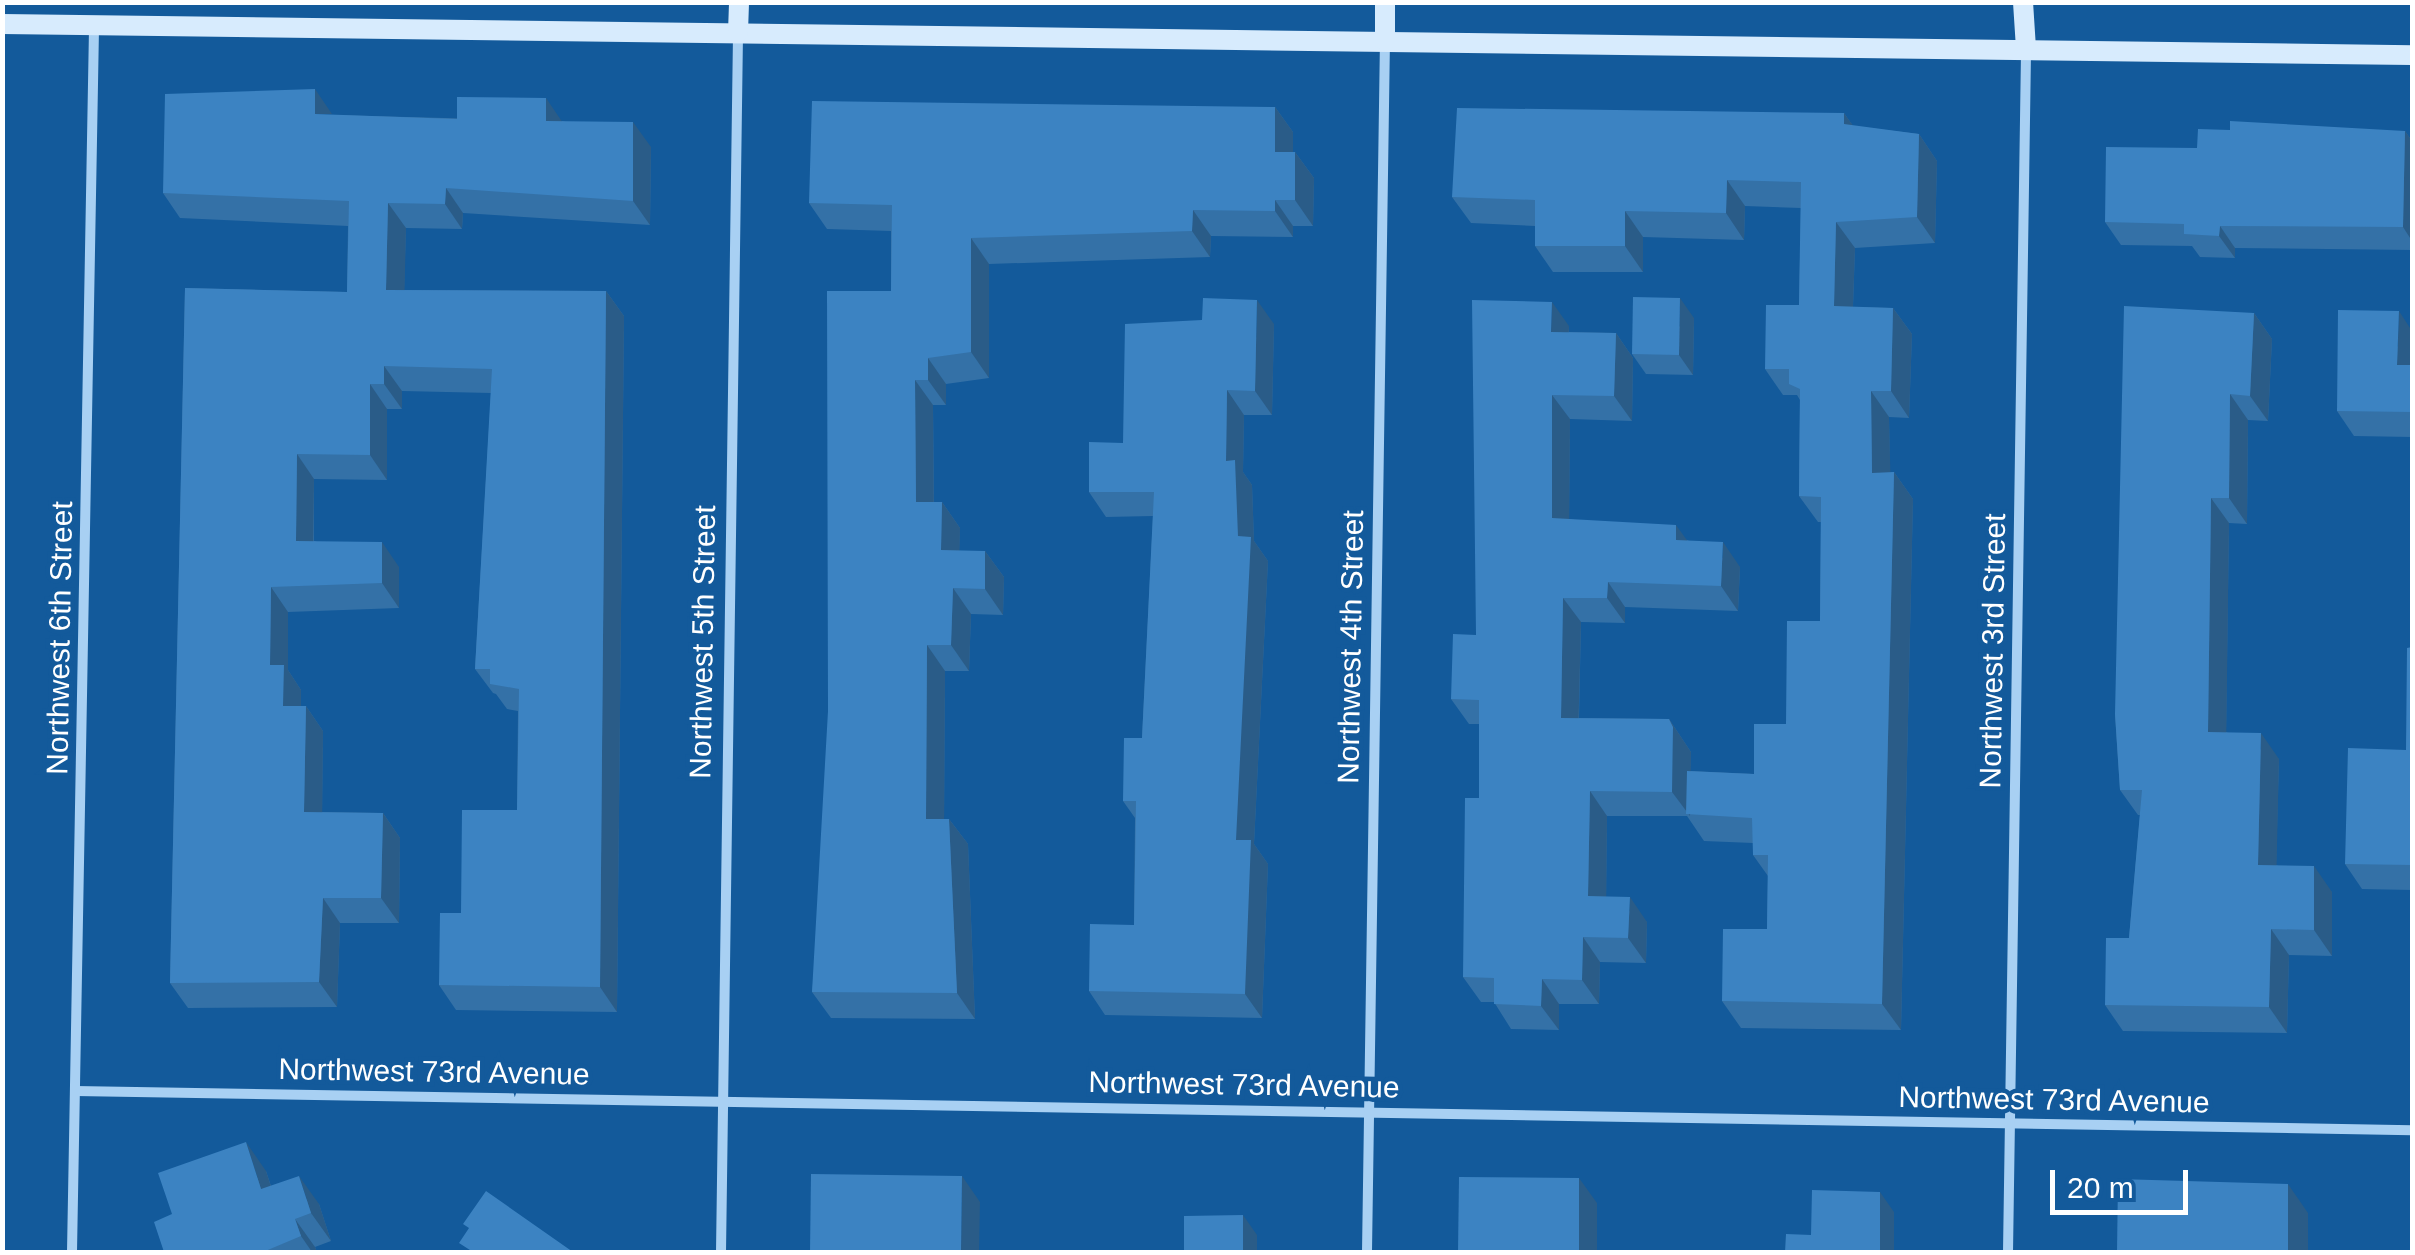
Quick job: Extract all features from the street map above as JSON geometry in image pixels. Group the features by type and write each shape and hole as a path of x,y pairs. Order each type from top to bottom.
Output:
{"main road":[{"path":"738,32 739,2"},
{"path":"1385,2 1385,41"},
{"path":"2023,2 2026,50"},
{"path":"2,24 2412,55"}],"street":[{"name":"Northwest 6th Street","path":"72,1252 94,25"},
{"name":"Northwest 5th Street","path":"720,1252 738,32"},
{"name":"Northwest 4th Street","path":"1367,1252 1385,41"},
{"name":"Northwest 3rd Street","path":"2008,1252 2026,50"},
{"name":"Northwest 73rd Avenue","path":"75,1091 2412,1130"}],"building":[{"path":"315,89 315,114 457,119 457,97 546,98 546,121 633,122 633,201 446,188 445,204 388,203 386,290 606,291 600,987 439,985 440,913 461,913 462,810 517,810 519,689 490,684 490,669 475,669 492,369 384,366 384,384 370,384 370,455 297,454 296,541 382,542 382,583 271,587 270,665 284,665 283,706 306,706 304,812 383,813 381,898 323,898 319,982 170,983 185,288 347,292 349,201 163,193 165,94"},
{"path":"812,101 1275,107 1275,152 1295,152 1295,200 1275,200 1275,211 1193,210 1192,231 971,238 971,352 928,358 928,380 915,380 916,502 942,502 941,550 985,551 985,589 953,588 951,645 927,645 926,819 949,819 957,993 812,992 828,711 827,291 891,291 892,205 809,203"},
{"path":"1457,108 1844,113 1844,124 1919,134 1917,217 1836,222 1834,306 1893,308 1891,391 1871,391 1872,473 1894,472 1882,1004 1722,1001 1723,929 1767,929 1768,855 1753,855 1752,818 1686,814 1687,771 1754,774 1754,724 1786,724 1787,621 1820,621 1821,497 1799,496 1800,389 1789,384 1789,369 1765,369 1766,305 1799,305 1801,182 1727,180 1726,213 1625,211 1625,246 1535,246 1535,200 1452,197"},
{"path":"2230,121 2405,131 2403,227 2220,226 2219,236 2184,234 2184,224 2105,222 2106,147 2197,148 2198,129 2230,130"},
{"path":"1633,297 1680,298 1679,355 1632,354"},
{"path":"1203,298 1257,300 1255,391 1227,390 1226,461 1235,460 1238,536 1251,537 1236,840 1251,840 1245,994 1089,991 1090,924 1134,925 1136,801 1123,801 1124,738 1142,738 1154,492 1089,492 1089,442 1123,443 1125,324 1202,320"},
{"path":"1472,300 1552,302 1551,332 1616,333 1614,396 1552,395 1552,518 1676,525 1676,540 1723,542 1721,586 1608,582 1607,598 1563,598 1561,718 1669,719 1673,727 1672,792 1590,791 1588,896 1630,897 1628,938 1583,937 1582,980 1542,979 1541,1006 1494,1004 1494,978 1463,977 1465,798 1479,798 1479,700 1451,699 1453,634 1476,635"},
{"path":"2124,306 2254,313 2250,396 2230,394 2229,498 2211,498 2208,732 2261,733 2258,865 2314,866 2314,930 2271,929 2269,1007 2105,1005 2106,938 2129,938 2142,790 2120,790 2115,714"},
{"path":"2338,310 2399,311 2397,365 2412,365 2412,412 2337,411"},
{"path":"2412,647 2412,865 2345,864 2348,748 2406,750 2407,648"},
{"path":"246,1142 261,1189 299,1176 311,1213 295,1219 301,1236 263,1252 164,1252 154,1222 172,1214 158,1173"},
{"path":"811,1174 962,1176 961,1252 810,1252"},
{"path":"1459,1177 1579,1178 1579,1252 1458,1252"},
{"path":"2118,1179 2288,1184 2288,1252 2117,1252"},
{"path":"1812,1190 1880,1192 1880,1252 1785,1252 1786,1234 1811,1235"},
{"path":"486,1191 573,1252 473,1252 459,1243 469,1228 463,1224"},
{"path":"1243,1215 1243,1252 1184,1252 1184,1216"}]}
